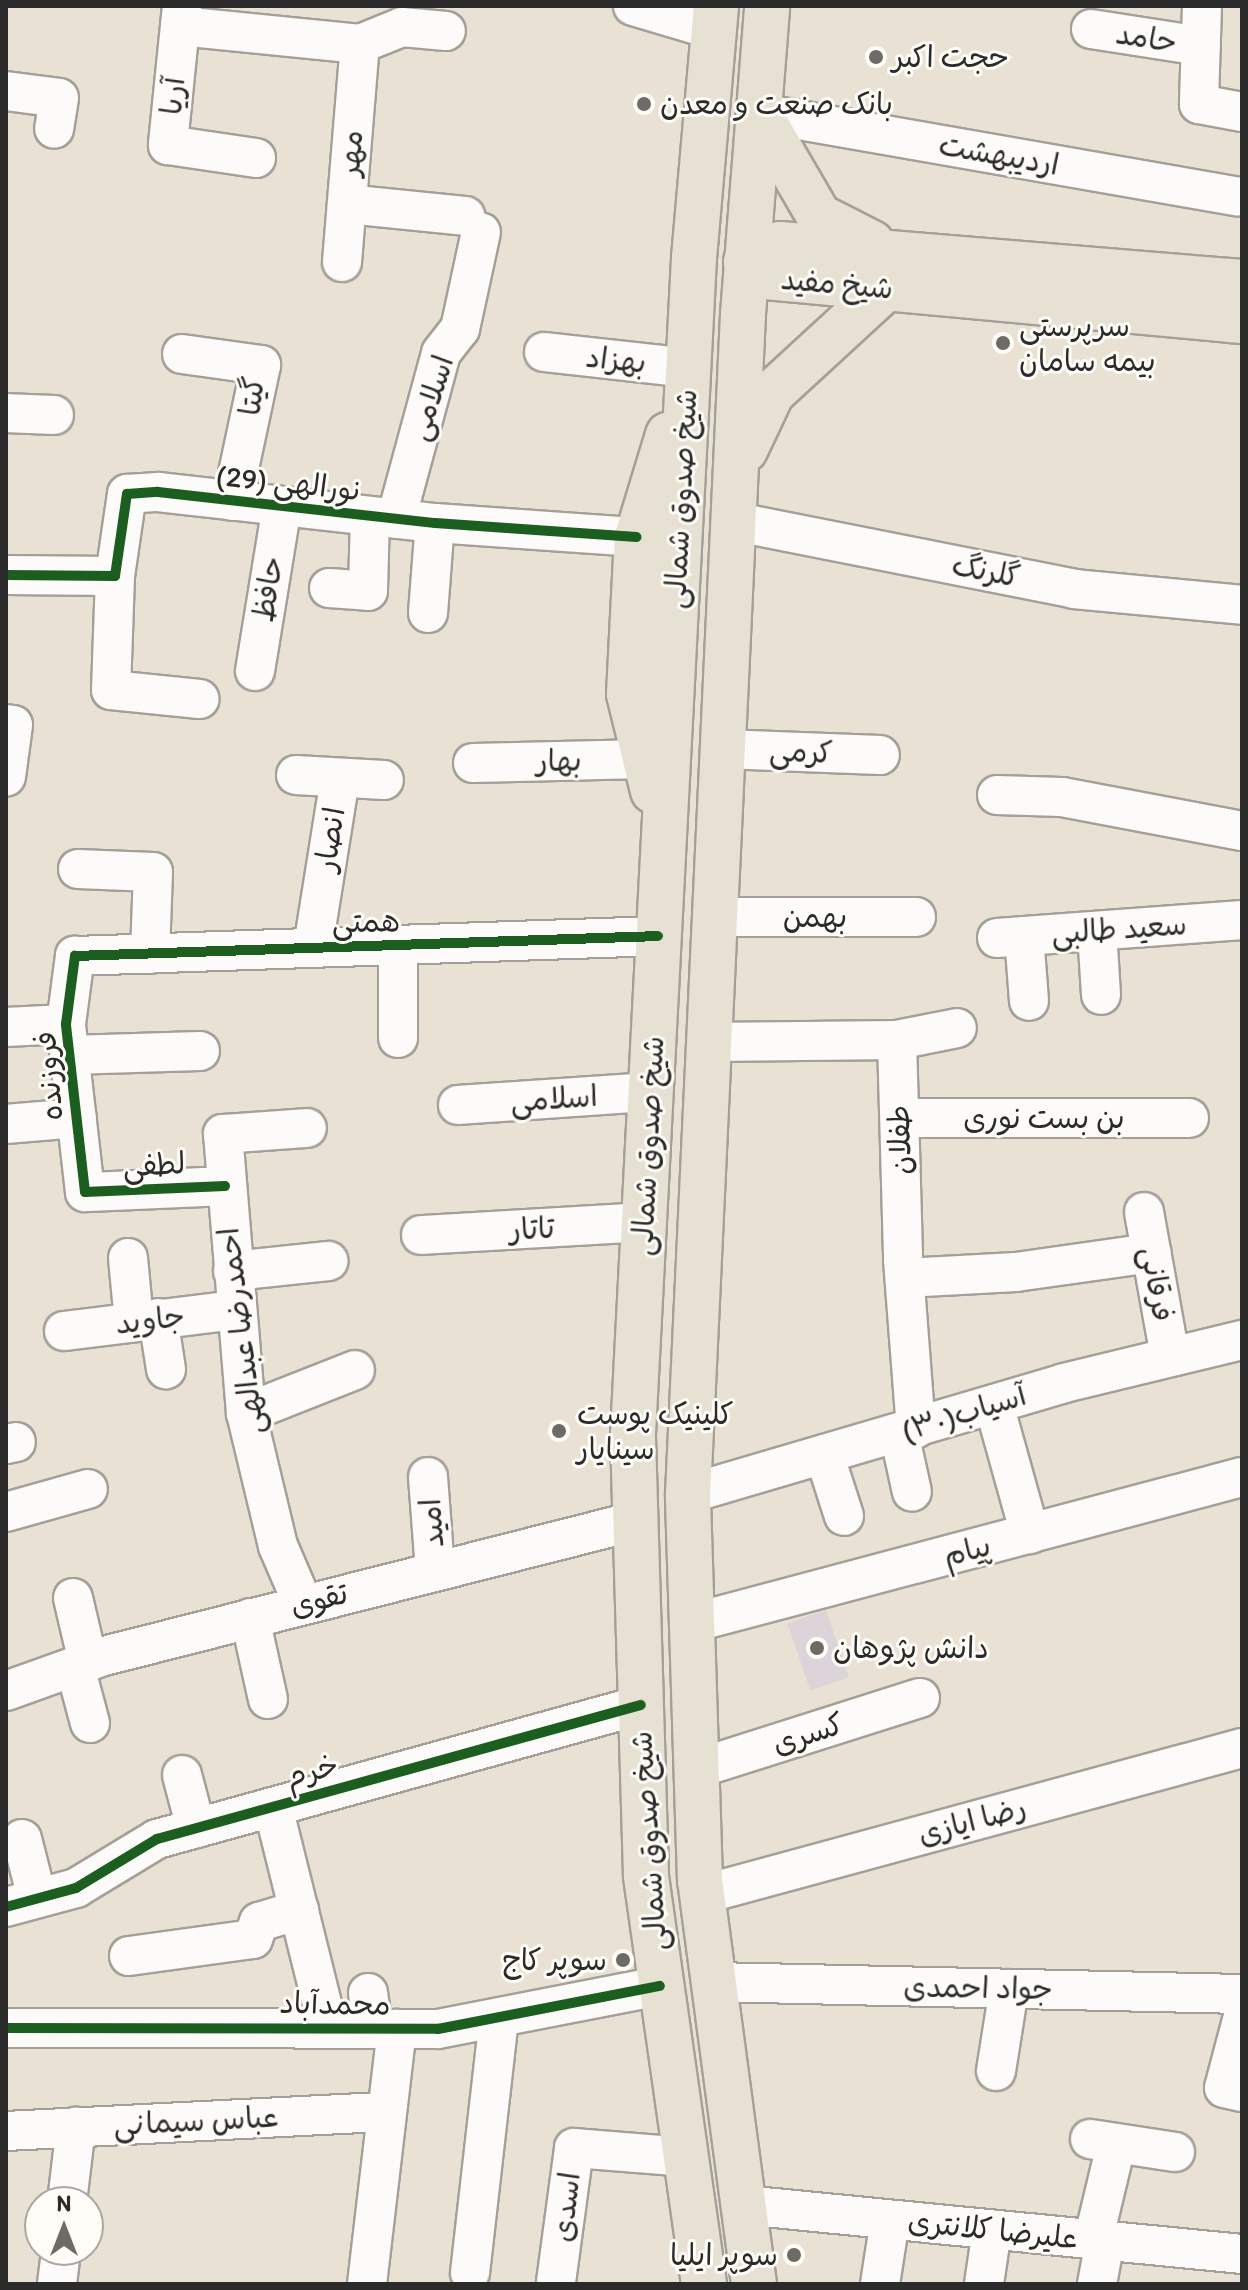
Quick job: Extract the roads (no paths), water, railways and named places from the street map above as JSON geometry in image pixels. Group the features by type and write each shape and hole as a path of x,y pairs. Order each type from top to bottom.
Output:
{"main road":[{"name":"شیخ صدوق شمالی","path":"754,2284 701,1895 688,1494 732,521 746,262 767,6"},
{"name":"شیخ صدوق شمالی","path":"704,2284 646,1875 633,1434 694,258 715,18"},
{"path":"735,470 772,393 885,269 819,216 759,113"},
{"path":"694,258 746,262"},
{"name":"شیخ مفید","path":"746,262 766,277 885,269 1242,282"},
{"name":"شیخ مفید","path":"885,269 1242,321"},
{"path":"664,835 629,694 637,537 688,368"},
{"path":"654,1029 685,1015 709,1036"},
{"path":"676,2099 727,2090"}],"street":[{"path":"633,6 715,18"},
{"path":"1202,6 1199,104 1242,112"},
{"path":"181,16 360,44 402,27 446,31"},
{"name":"آریا","path":"181,16 168,145 256,158"},
{"name":"حامد","path":"1091,29 1201,46"},
{"name":"مهر","path":"342,262 360,44"},
{"path":"6,91 59,98 54,129"},
{"name":"اردیبهشت","path":"759,113 1238,197"},
{"name":"اسلامی","path":"329,588 368,591 383,517 441,353 460,329 473,224 347,204"},
{"name":"بهزاد","path":"544,352 688,368"},
{"name":"گیتا","path":"182,354 261,365 232,501"},
{"path":"6,413 54,415"},
{"name":"نورالهی (29)","path":"115,576 127,494 232,501 435,523 637,537"},
{"name":"حافظ","path":"255,671 282,506"},
{"name":"گلرنگ","path":"732,521 1074,589 1242,605"},
{"path":"428,613 435,523"},
{"path":"6,575 115,576 111,690 200,699"},
{"path":"6,724 13,725 6,777"},
{"name":"کرمی","path":"722,749 880,755"},
{"name":"بهار","path":"473,763 645,759"},
{"path":"296,775 384,780"},
{"name":"انصار","path":"313,947 340,778"},
{"path":"997,795 1062,797 1242,831"},
{"path":"78,869 153,872 150,954"},
{"name":"بهمن","path":"715,917 916,917"},
{"name":"سعید طالبی","path":"1029,1001 1011,937 1242,920"},
{"path":"1097,931 1101,995"},
{"name":"همتی","path":"75,956 658,936"},
{"path":"398,945 398,1038"},
{"name":"فروزنده","path":"75,956 68,1040 85,1192"},
{"path":"6,1027 68,1040 200,1051"},
{"path":"709,1036 897,1040 957,1028"},
{"name":"طفلان","path":"897,1040 907,1430 912,1492"},
{"name":"اسلامی","path":"458,1105 650,1092"},
{"path":"6,1124 77,1118"},
{"name":"بن بست نوری","path":"900,1118 1189,1118"},
{"name":"احمدرضا عبدالهی","path":"303,1604 278,1546 246,1413 223,1134 307,1128"},
{"name":"لطفی","path":"85,1192 225,1186"},
{"name":"فرقانی","path":"1144,1212 1170,1357"},
{"name":"تاتار","path":"421,1235 644,1222"},
{"path":"905,1278 1016,1272 1152,1253"},
{"path":"128,1258 146,1320 166,1369"},
{"path":"233,1271 328,1261"},
{"name":"جاوید","path":"64,1331 236,1310"},
{"name":"آسیاب(۳۰)","path":"688,1494 994,1405 1242,1340"},
{"path":"246,1413 355,1370"},
{"path":"994,1405 1030,1534"},
{"path":"824,1454 844,1516"},
{"name":"امید","path":"428,1477 435,1570"},
{"name":"پیام","path":"692,1623 1242,1477"},
{"path":"6,1512 88,1489"},
{"name":"تقوی","path":"6,1691 82,1664 250,1618 635,1521"},
{"path":"73,1598 90,1723"},
{"path":"250,1618 268,1699"},
{"name":"کسری","path":"696,1769 920,1698"},
{"name":"خرم","path":"22,1902 76,1888 157,1839 641,1705"},
{"name":"رضا ایازی","path":"701,1895 1242,1748"},
{"path":"182,1775 196,1828"},
{"path":"273,1807 328,2028"},
{"path":"22,1839 22,1902"},
{"path":"129,1956 253,1939 259,1922 299,1910"},
{"name":"جواد احمدی","path":"713,1982 1242,1994"},
{"name":"محمدآباد","path":"6,2028 328,2028 379,2017 438,2029 660,1986"},
{"path":"994,2071 1009,1989"},
{"path":"367,2284 387,2112 379,2017"},
{"path":"470,2273 499,2018"},
{"path":"1242,2020 1224,2088 1242,2092"},
{"name":"عباس سیمانی","path":"6,2131 387,2112"},
{"path":"69,2186 76,2127"},
{"path":"1097,2284 1103,2142 1175,2152"},
{"name":"اسدی","path":"556,2282 574,2148 685,2157"},
{"name":"علیرضا کلانتری","path":"744,2205 1242,2254"},
{"path":"880,2284 890,2220"},
{"path":"984,2284 992,2230"}],"place":[{"name":"حجت اکبر","path":"876,57"},
{"name":"بانک صنعت و معدن","path":"644,104"},
{"name":"سرپرستی بیمه سامان","path":"1003,343"},
{"name":"کلینیک پوست سینایار","path":"559,1431"},
{"name":"دانش پژوهان","path":"817,1648"},
{"name":"سوپر کاج","path":"623,1960"},
{"name":"سوپر ایلیا","path":"794,2255"}]}
